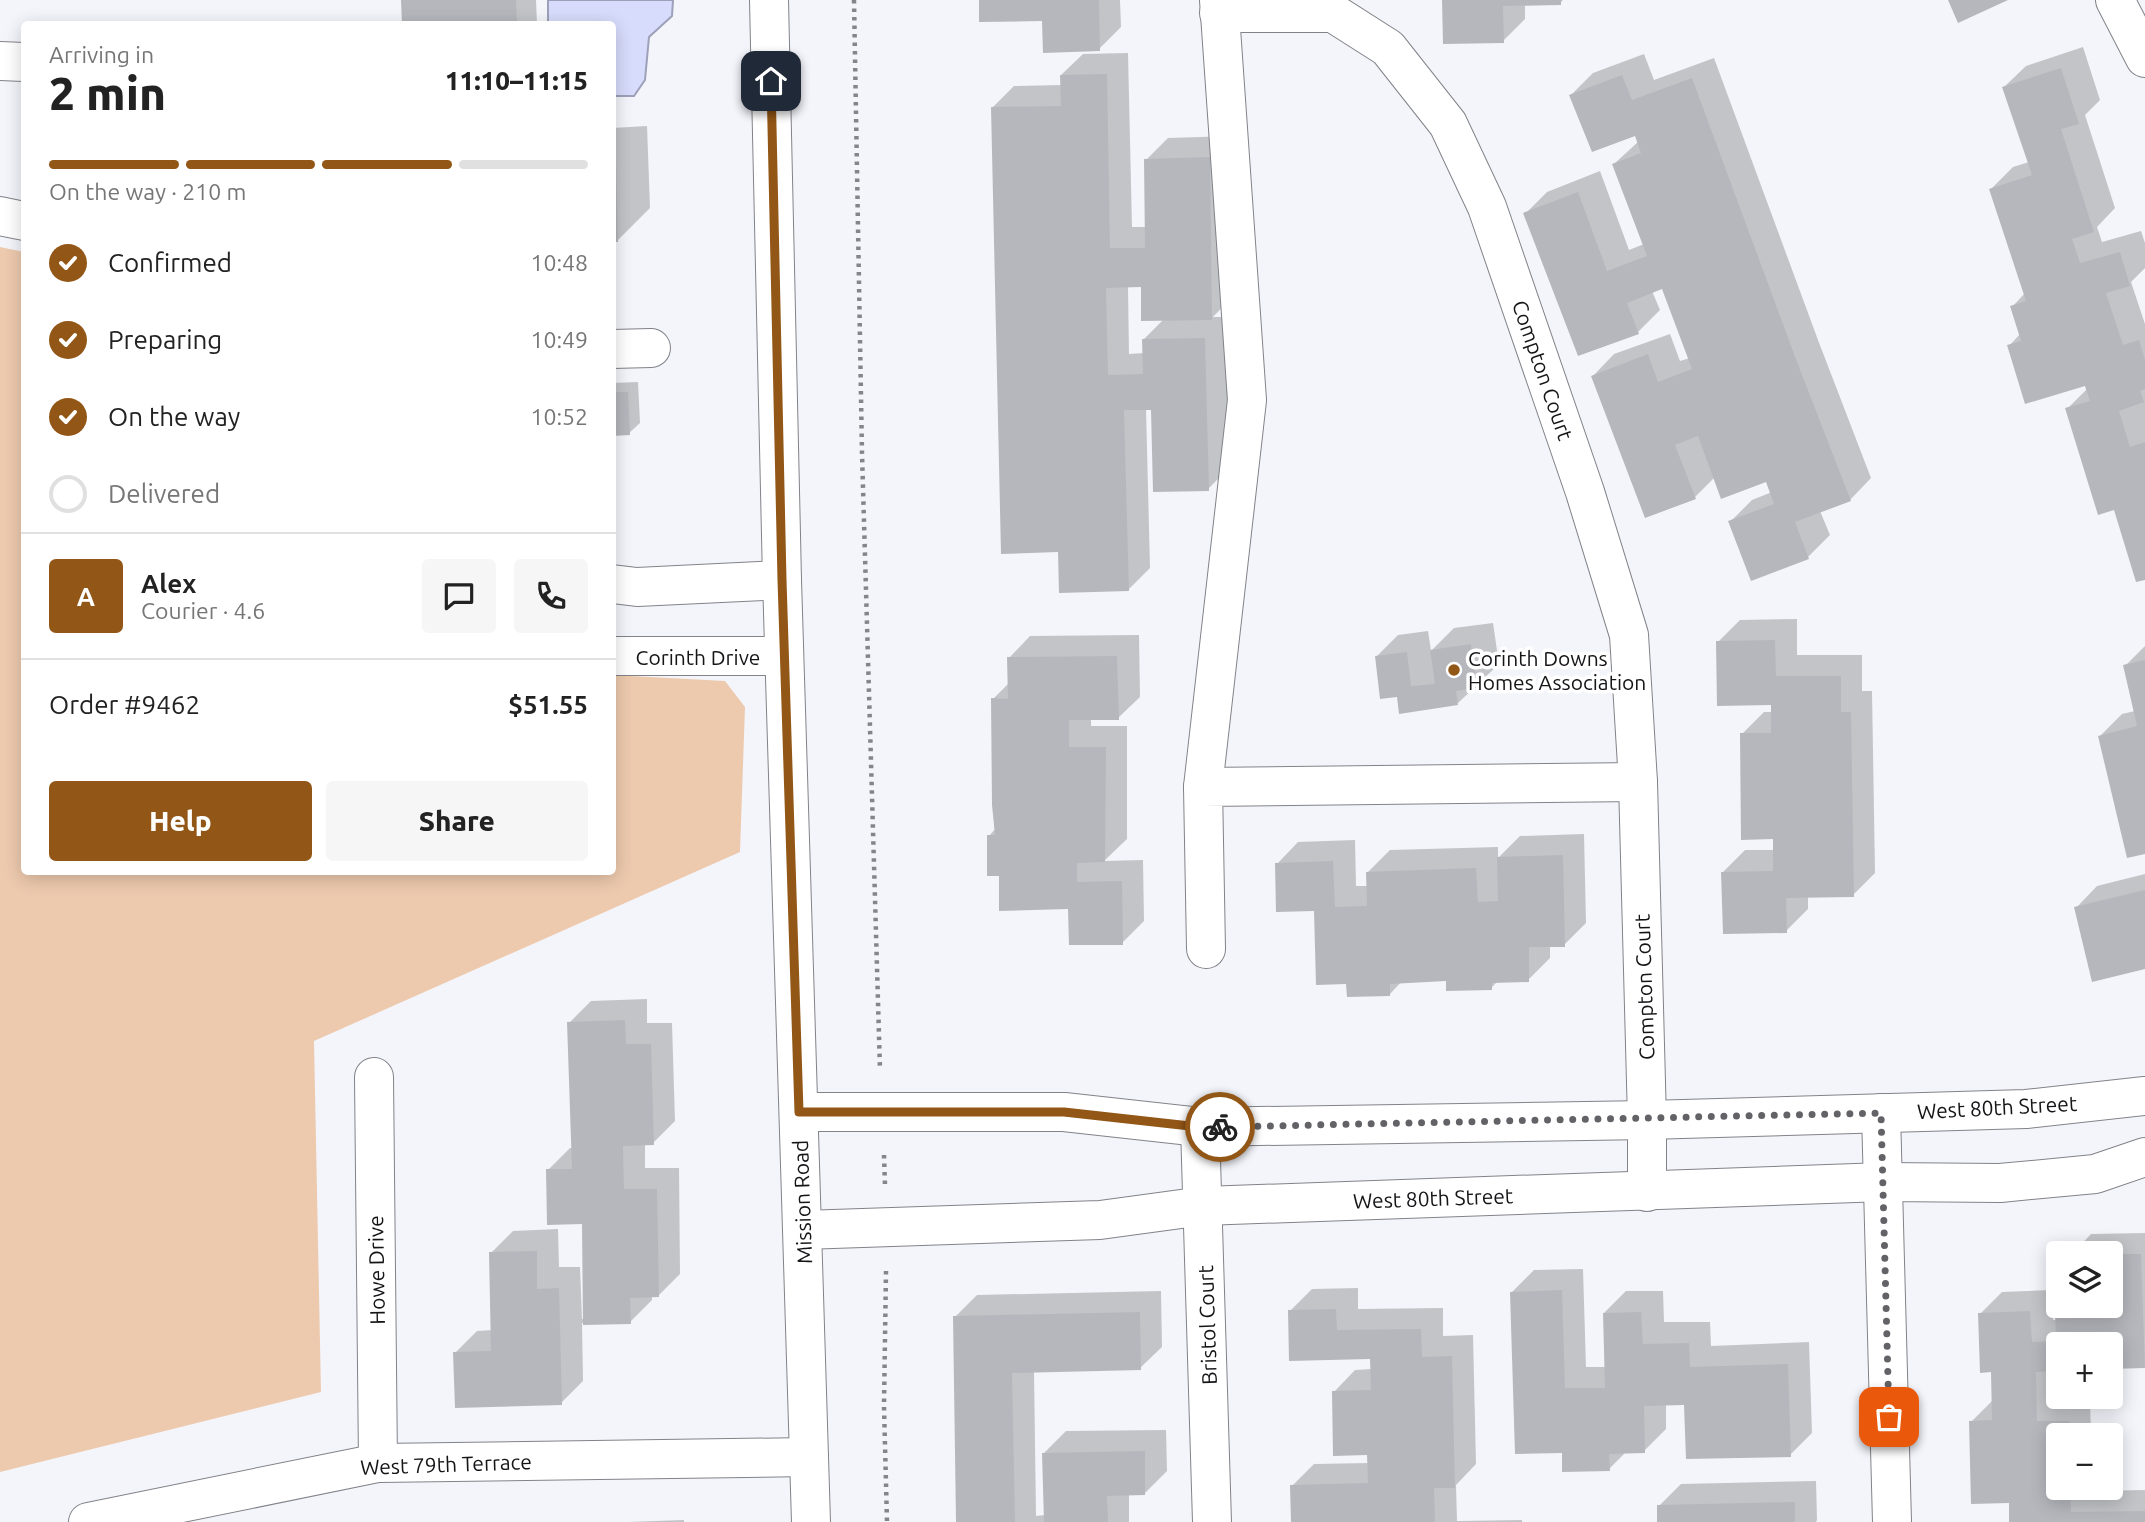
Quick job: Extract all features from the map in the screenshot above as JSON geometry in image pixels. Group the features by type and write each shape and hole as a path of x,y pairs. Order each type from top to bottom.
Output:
{"street":[{"name":"Mission Road","path":"769,0 784,656 811,1522"},
{"path":"2115,0 2143,51"},
{"name":"Compton Court","path":"1206,949 1203,787 1247,400 1219,7 1332,6 1388,48 1448,124 1487,207 1585,492 1629,635 1638,782 1647,1192"},
{"path":"0,61 21,62"},
{"path":"0,216 21,220"},
{"path":"616,349 651,348"},
{"path":"616,584 637,587 782,580"},
{"name":"Corinth Drive","path":"616,656 784,656"},
{"path":"1203,787 1638,782"},
{"name":"Howe Drive","path":"374,1077 378,1463"},
{"name":"West 80th Street","path":"799,1112 1064,1112 1199,1127 2026,1109 2145,1096"},
{"path":"1881,1113 1892,1522"},
{"name":"Bristol Court","path":"1199,1127 1212,1522"},
{"name":"West 80th Street","path":"803,1230 1100,1220 1203,1206 1884,1182 2000,1183 2095,1174 2145,1157"},
{"name":"West 79th Terrace","path":"88,1522 378,1463 809,1457"}],"path":[{"path":"854,0 862,453 880,1077"},
{"path":"884,1150 885,1188"},
{"path":"886,1279 884,1406 887,1522"}],"shaded area":[{"path":"0,247 21,251 21,875 616,875 616,675 725,681 745,707 740,852 314,1041 321,1392 0,1472"}],"water":[{"path":"548,0 673,0 672,16 649,37 645,80 634,96 616,96 616,21 548,21"}],"building":[{"path":"401,0 516,0 517,21 402,21"},
{"path":"979,0 1099,0 1100,51 1043,53 1042,21 979,22"},
{"path":"1442,0 1561,0 1561,5 1503,6 1504,43 1443,44"},
{"path":"1948,0 2008,0 1958,23"},
{"path":"2061,68 2079,124 2061,129 2094,232 2072,239 2080,263 2120,252 2130,286 2106,293 2123,345 2139,340 2145,360 2145,389 2140,391 2144,402 2119,411 2130,447 2145,442 2145,580 2136,582 2114,510 2098,515 2065,408 2090,401 2085,386 2025,404 2007,345 2021,341 2010,306 2026,301 1989,189 2032,175 2002,87"},
{"path":"1107,74 1110,248 1145,248 1144,159 1210,157 1212,320 1141,321 1141,287 1106,288 1108,375 1143,374 1142,339 1205,338 1209,491 1153,492 1151,410 1124,410 1129,591 1059,593 1058,552 1001,554 991,107 1061,106 1060,75"},
{"path":"1622,75 1632,100 1692,78 1851,501 1795,522 1809,559 1751,581 1728,521 1774,504 1766,482 1721,499 1698,436 1675,445 1696,499 1645,518 1591,376 1648,354 1658,382 1692,369 1662,289 1627,303 1639,334 1578,356 1523,213 1578,192 1607,271 1647,256 1612,164 1641,153 1635,136 1592,152 1569,95"},
{"path":"616,158 618,242 616,242"},
{"path":"616,392 628,392 630,435 616,436"},
{"path":"1775,640 1776,676 1841,676 1841,712 1851,712 1854,897 1786,898 1787,933 1723,934 1721,872 1773,871 1773,839 1741,840 1740,733 1771,733 1771,705 1717,706 1716,641"},
{"name":"Corinth Downs Homes Association","path":"1471,644 1477,688 1456,691 1458,705 1399,714 1397,697 1380,699 1375,656 1407,652 1411,686 1435,684 1430,650"},
{"path":"1117,656 1119,720 1069,720 1069,747 1106,747 1105,862 1077,863 1077,882 1122,881 1123,945 1069,945 1068,909 999,911 999,876 987,876 987,835 995,835 992,805 991,698 1008,699 1007,657"},
{"path":"2145,660 2145,854 2127,858 2098,736 2137,726 2123,665"},
{"path":"1563,855 1565,947 1529,947 1529,982 1492,983 1492,990 1446,991 1446,981 1390,984 1390,996 1347,997 1346,984 1316,985 1314,911 1276,912 1275,863 1333,861 1335,907 1367,906 1366,872 1476,868 1478,902 1498,901 1497,857"},
{"path":"2145,890 2145,969 2092,982 2074,907"},
{"path":"625,1020 626,1044 651,1044 654,1145 623,1146 624,1189 657,1189 659,1297 630,1298 631,1324 583,1325 582,1224 547,1225 546,1169 572,1169 567,1022"},
{"path":"537,1251 537,1289 559,1288 562,1405 455,1408 453,1352 491,1351 489,1252"},
{"path":"2123,1254 2141,1254 2145,1368 2123,1369 2123,1332 2056,1332 2055,1318 2123,1318"},
{"path":"1562,1290 1565,1388 1605,1388 1603,1313 1641,1312 1643,1344 1689,1343 1690,1367 1788,1364 1791,1457 1686,1459 1684,1405 1644,1406 1645,1453 1609,1454 1610,1471 1562,1472 1562,1453 1515,1454 1510,1292"},
{"path":"1336,1309 1337,1330 1421,1329 1422,1357 1452,1356 1455,1488 1434,1488 1435,1522 1291,1522 1290,1485 1368,1483 1367,1455 1333,1456 1332,1391 1371,1390 1370,1359 1289,1361 1288,1310"},
{"path":"2030,1311 2032,1342 2046,1341 2046,1372 2036,1372 2037,1421 2069,1421 2046,1423 2046,1500 2070,1500 2071,1512 2145,1511 2145,1522 2009,1522 2009,1503 1971,1504 1969,1421 1992,1420 1991,1372 1980,1373 1978,1313"},
{"path":"1140,1312 1141,1370 1012,1373 1015,1522 956,1522 953,1316"},
{"path":"1145,1451 1145,1495 1107,1496 1108,1522 1044,1522 1042,1453"},
{"path":"1795,1502 1795,1522 1657,1522 1657,1505"}],"way so far":[{"path":"1220,1127 1881,1113 1889,1417"}],"place":[{"name":"Corinth Downs Homes Association","path":"1454,670"}],"route":[{"path":"771,81 782,580 799,1112 1064,1112 1220,1127"}]}
